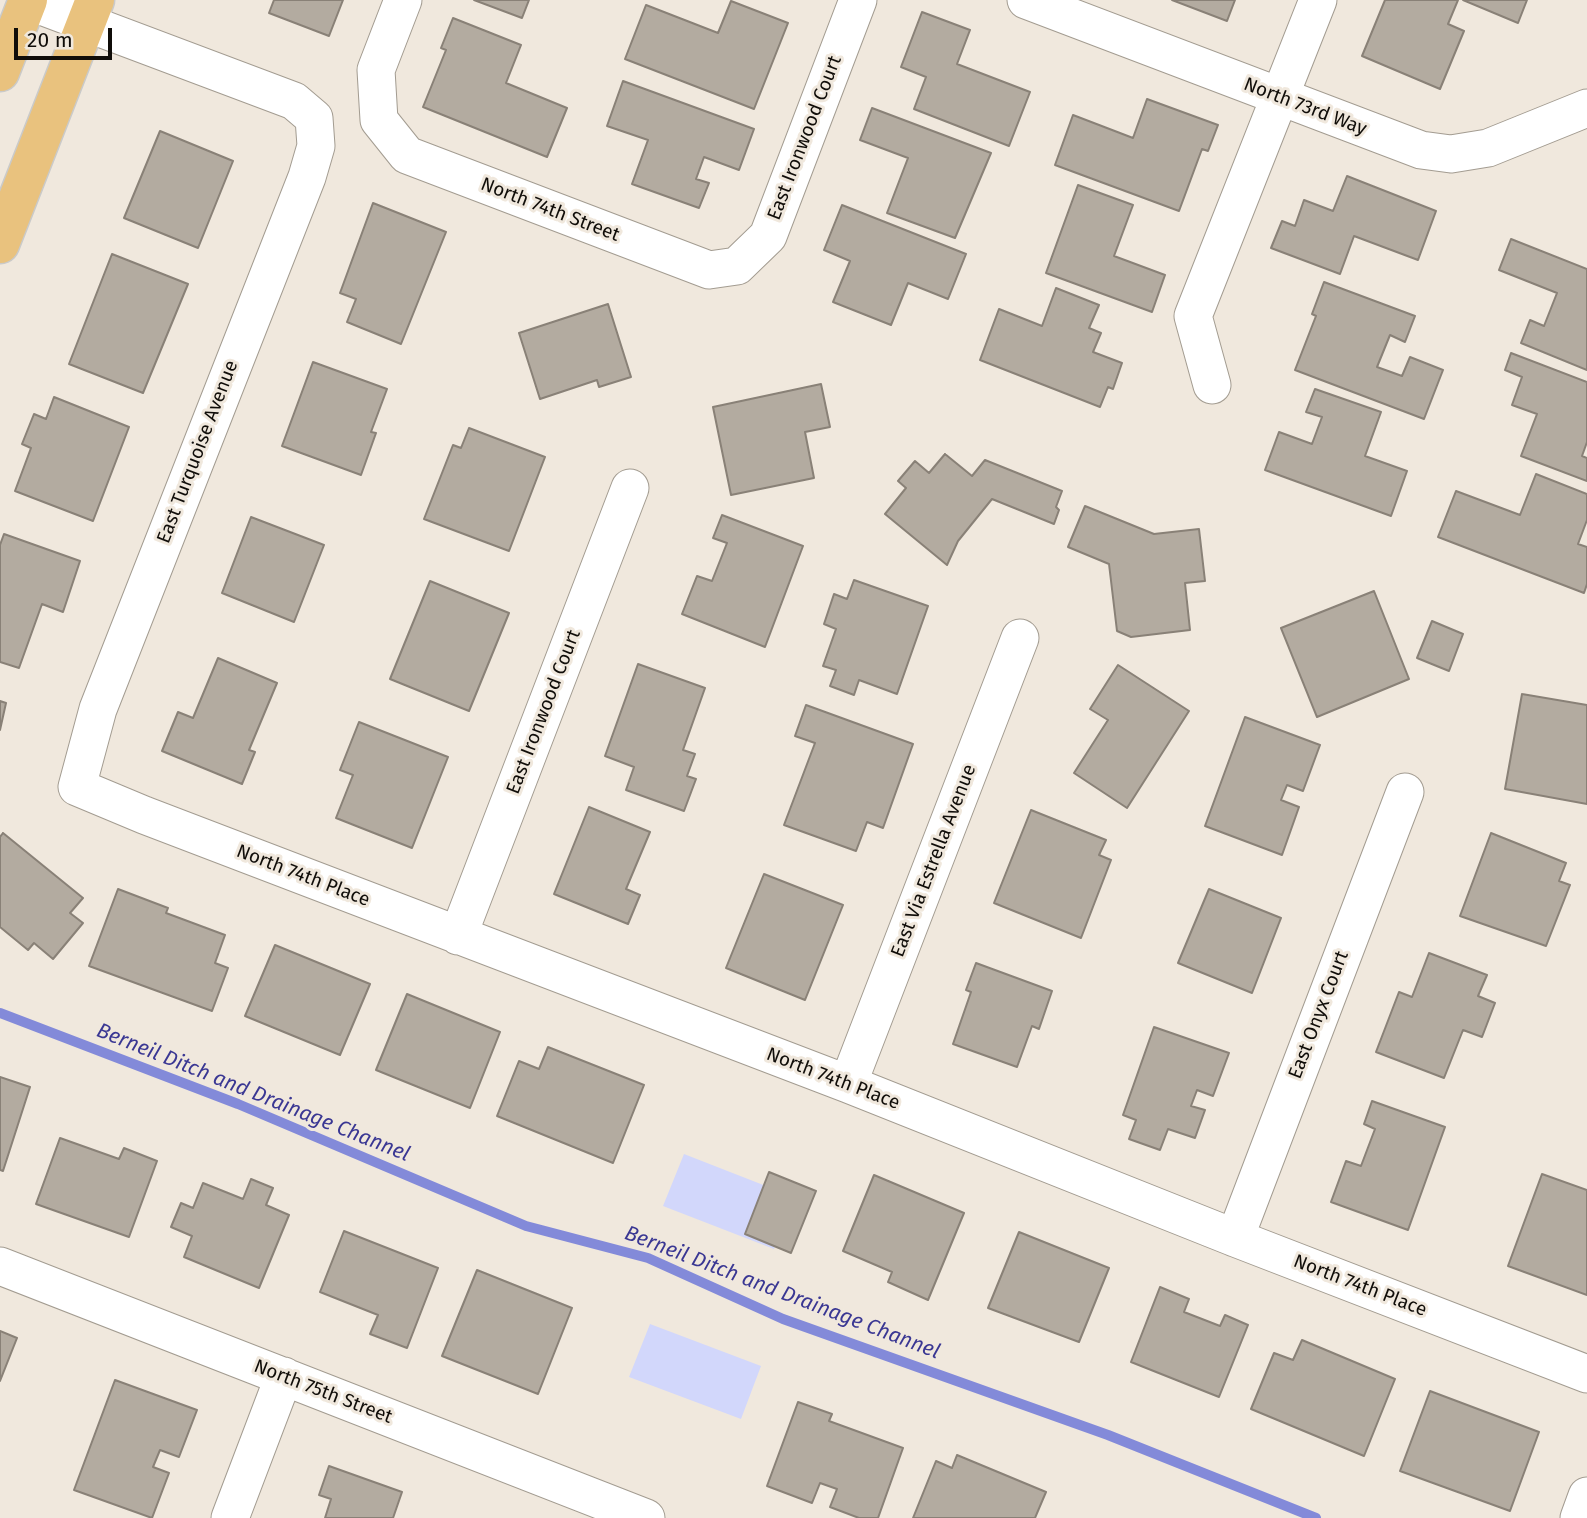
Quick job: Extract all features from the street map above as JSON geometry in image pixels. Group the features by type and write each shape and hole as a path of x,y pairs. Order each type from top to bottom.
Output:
{"main road":[{"path":"0,72 28,1"},
{"path":"0,244 91,11"}],"street":[{"name":"North 74th Street","path":"403,0 376,70 379,120 407,155 709,271 737,267"},
{"name":"East Ironwood Court","path":"737,267 768,236 859,0"},
{"name":"North 73rd Way","path":"1026,0 1421,150 1451,154 1488,148 1587,108"},
{"path":"1212,385 1193,316 1318,0"},
{"path":"28,1 91,11"},
{"name":"East Turquoise Avenue","path":"77,787 98,709 307,177 316,146 314,118 294,101 91,11"},
{"name":"East Ironwood Court","path":"458,936 631,488"},
{"name":"East Via Estrella Avenue","path":"848,1084 1020,638"},
{"name":"North 74th Place","path":"77,787 144,816 848,1084 1587,1374"},
{"name":"East Onyx Court","path":"1235,1238 1405,792"},
{"name":"North 75th Street","path":"0,1266 646,1518"},
{"path":"230,1518 284,1376"},
{"path":"1578,1518 1587,1496"}],"shaded area":[{"path":"684,1154 794,1197 774,1249 663,1206"},
{"path":"650,1324 761,1366 741,1419 629,1377"}],"building":[{"path":"274,0 343,0 329,36 269,13"},
{"path":"474,0 529,0 522,18"},
{"path":"1172,0 1235,0 1227,21"},
{"path":"1385,0 1458,0 1448,24 1464,31 1440,89 1362,56"},
{"path":"1463,0 1527,0 1518,23"},
{"path":"731,1 788,23 754,109 625,59 646,5 718,33"},
{"path":"922,12 970,30 957,64 1030,92 1009,146 914,109 926,77 901,67"},
{"path":"453,18 521,45 506,83 567,108 547,157 423,107 446,50 441,48"},
{"path":"623,81 754,129 739,170 704,157 696,179 709,183 699,208 632,184 648,140 607,126"},
{"path":"1147,99 1218,125 1208,151 1202,149 1179,211 1055,165 1073,115 1133,138"},
{"path":"872,108 991,153 955,238 887,213 908,158 860,140"},
{"path":"160,131 233,161 198,248 124,218"},
{"path":"1347,176 1436,211 1418,260 1354,236 1340,274 1271,248 1282,221 1295,226 1304,200 1333,211"},
{"path":"1078,185 1133,205 1114,256 1165,275 1152,312 1046,273"},
{"path":"373,203 446,232 401,344 347,322 356,299 340,293"},
{"path":"842,205 966,254 948,299 908,283 891,325 833,302 850,261 824,250"},
{"path":"1511,239 1587,269 1587,370 1521,343 1530,320 1544,326 1557,293 1499,270"},
{"path":"112,254 188,284 143,393 69,364"},
{"path":"1324,282 1415,316 1405,342 1390,335 1377,367 1402,376 1410,357 1443,370 1424,419 1295,370 1316,316 1312,314"},
{"path":"1056,288 1099,305 1089,328 1101,333 1093,352 1122,363 1113,389 1108,387 1100,407 980,360 999,309 1042,326"},
{"path":"608,304 631,377 599,387 597,380 540,399 519,333"},
{"path":"1511,353 1587,382 1587,442 1582,456 1587,458 1587,481 1521,456 1537,414 1512,405 1522,377 1505,370"},
{"path":"313,362 387,389 371,432 376,433 361,475 282,446"},
{"path":"821,384 830,427 805,432 814,478 731,495 713,407"},
{"path":"1315,389 1381,412 1365,456 1407,471 1391,516 1265,470 1279,432 1312,444 1322,417 1306,412"},
{"path":"54,397 129,427 93,521 15,491 31,448 22,444 34,414 46,419"},
{"path":"469,428 545,457 509,551 424,519 453,445 461,448"},
{"path":"945,454 972,476 985,460 1062,491 1054,524 992,499 958,541 947,565 885,514 906,488 898,481 915,461 929,473"},
{"path":"1536,474 1587,494 1587,520 1578,544 1587,547 1587,584 1584,593 1438,537 1456,491 1520,515"},
{"path":"1085,506 1154,534 1199,529 1205,581 1185,583 1190,630 1131,637 1117,631 1109,564 1068,547"},
{"path":"722,515 803,546 765,647 682,614 697,576 712,581 727,543 713,538"},
{"path":"251,517 324,545 294,622 222,593"},
{"path":"4,534 80,561 63,612 42,604 19,668 0,662 0,545"},
{"path":"854,580 928,606 897,694 859,680 854,695 830,686 836,670 823,666 836,629 824,624 834,594 847,599"},
{"path":"430,581 509,613 469,711 390,679"},
{"path":"1374,591 1409,679 1317,717 1281,628"},
{"path":"1432,621 1463,634 1449,671 1417,658"},
{"path":"218,658 277,683 249,750 255,752 242,784 162,751 178,712 193,718"},
{"path":"638,664 705,688 683,750 695,754 687,776 696,779 684,811 626,790 634,767 605,756"},
{"path":"1118,665 1189,711 1127,808 1074,773 1108,720 1090,709"},
{"path":"1522,694 1587,705 1587,804 1505,789"},
{"path":"0,701 6,703 0,730"},
{"path":"806,705 913,744 883,828 867,822 856,851 784,825 815,743 795,736"},
{"path":"1245,717 1320,745 1303,791 1287,785 1281,800 1299,807 1282,855 1205,826"},
{"path":"359,722 448,757 412,848 336,818 353,775 340,770"},
{"path":"589,807 650,832 626,889 640,895 628,924 554,894"},
{"path":"1031,810 1106,840 1099,855 1111,860 1081,938 994,903"},
{"path":"3,833 83,898 70,913 83,923 53,959 34,943 28,950 0,927 0,837"},
{"path":"1491,833 1566,863 1559,881 1570,885 1546,946 1460,916"},
{"path":"764,874 843,905 805,1000 726,968"},
{"path":"118,889 168,908 166,913 225,935 215,963 228,968 212,1011 89,966"},
{"path":"1209,889 1281,918 1252,993 1178,963"},
{"path":"275,945 370,984 340,1055 245,1016"},
{"path":"1429,953 1487,975 1478,996 1495,1003 1482,1037 1463,1030 1444,1078 1376,1052 1399,992 1412,997"},
{"path":"976,963 1052,991 1039,1029 1032,1026 1017,1067 953,1044 971,992 966,990"},
{"path":"407,994 500,1032 470,1108 376,1070"},
{"path":"1154,1027 1229,1053 1213,1096 1197,1090 1191,1106 1205,1110 1195,1138 1168,1129 1160,1150 1129,1139 1136,1120 1123,1115"},
{"path":"548,1047 644,1085 613,1163 497,1116 519,1061 539,1069"},
{"path":"0,1077 30,1087 3,1171 0,1170"},
{"path":"1372,1101 1445,1127 1408,1230 1331,1202 1346,1161 1361,1166 1375,1129 1364,1124"},
{"path":"60,1138 119,1159 124,1148 157,1161 129,1237 36,1204"},
{"path":"769,1172 816,1191 791,1253 745,1234"},
{"path":"1542,1174 1587,1190 1587,1295 1508,1266"},
{"path":"874,1175 964,1213 928,1300 888,1282 892,1272 843,1251"},
{"path":"251,1179 273,1188 266,1205 289,1215 259,1288 184,1257 192,1236 171,1227 181,1203 193,1208 203,1183 243,1199"},
{"path":"344,1231 438,1268 407,1348 370,1334 378,1315 320,1292"},
{"path":"1019,1232 1109,1268 1079,1342 988,1308"},
{"path":"477,1270 572,1308 538,1394 442,1356"},
{"path":"1160,1287 1189,1299 1184,1312 1220,1326 1225,1315 1248,1325 1219,1397 1131,1362"},
{"path":"0,1331 17,1338 0,1381"},
{"path":"1302,1340 1395,1379 1364,1456 1251,1409 1274,1353 1293,1360"},
{"path":"115,1380 197,1410 179,1457 160,1450 153,1467 169,1473 152,1518 74,1490"},
{"path":"1430,1391 1539,1432 1510,1511 1400,1471"},
{"path":"798,1402 832,1414 829,1421 903,1448 878,1518 859,1518 830,1507 837,1489 820,1483 812,1503 767,1486"},
{"path":"957,1455 1046,1492 1035,1518 913,1518 936,1461 952,1468"},
{"path":"329,1466 402,1492 393,1518 325,1518 331,1499 319,1495"}],"waterway":[{"name":"Berneil Ditch and Drainage Channel","path":"0,1013 238,1104 526,1226 648,1258 783,1319 1108,1435 1316,1518"}]}
